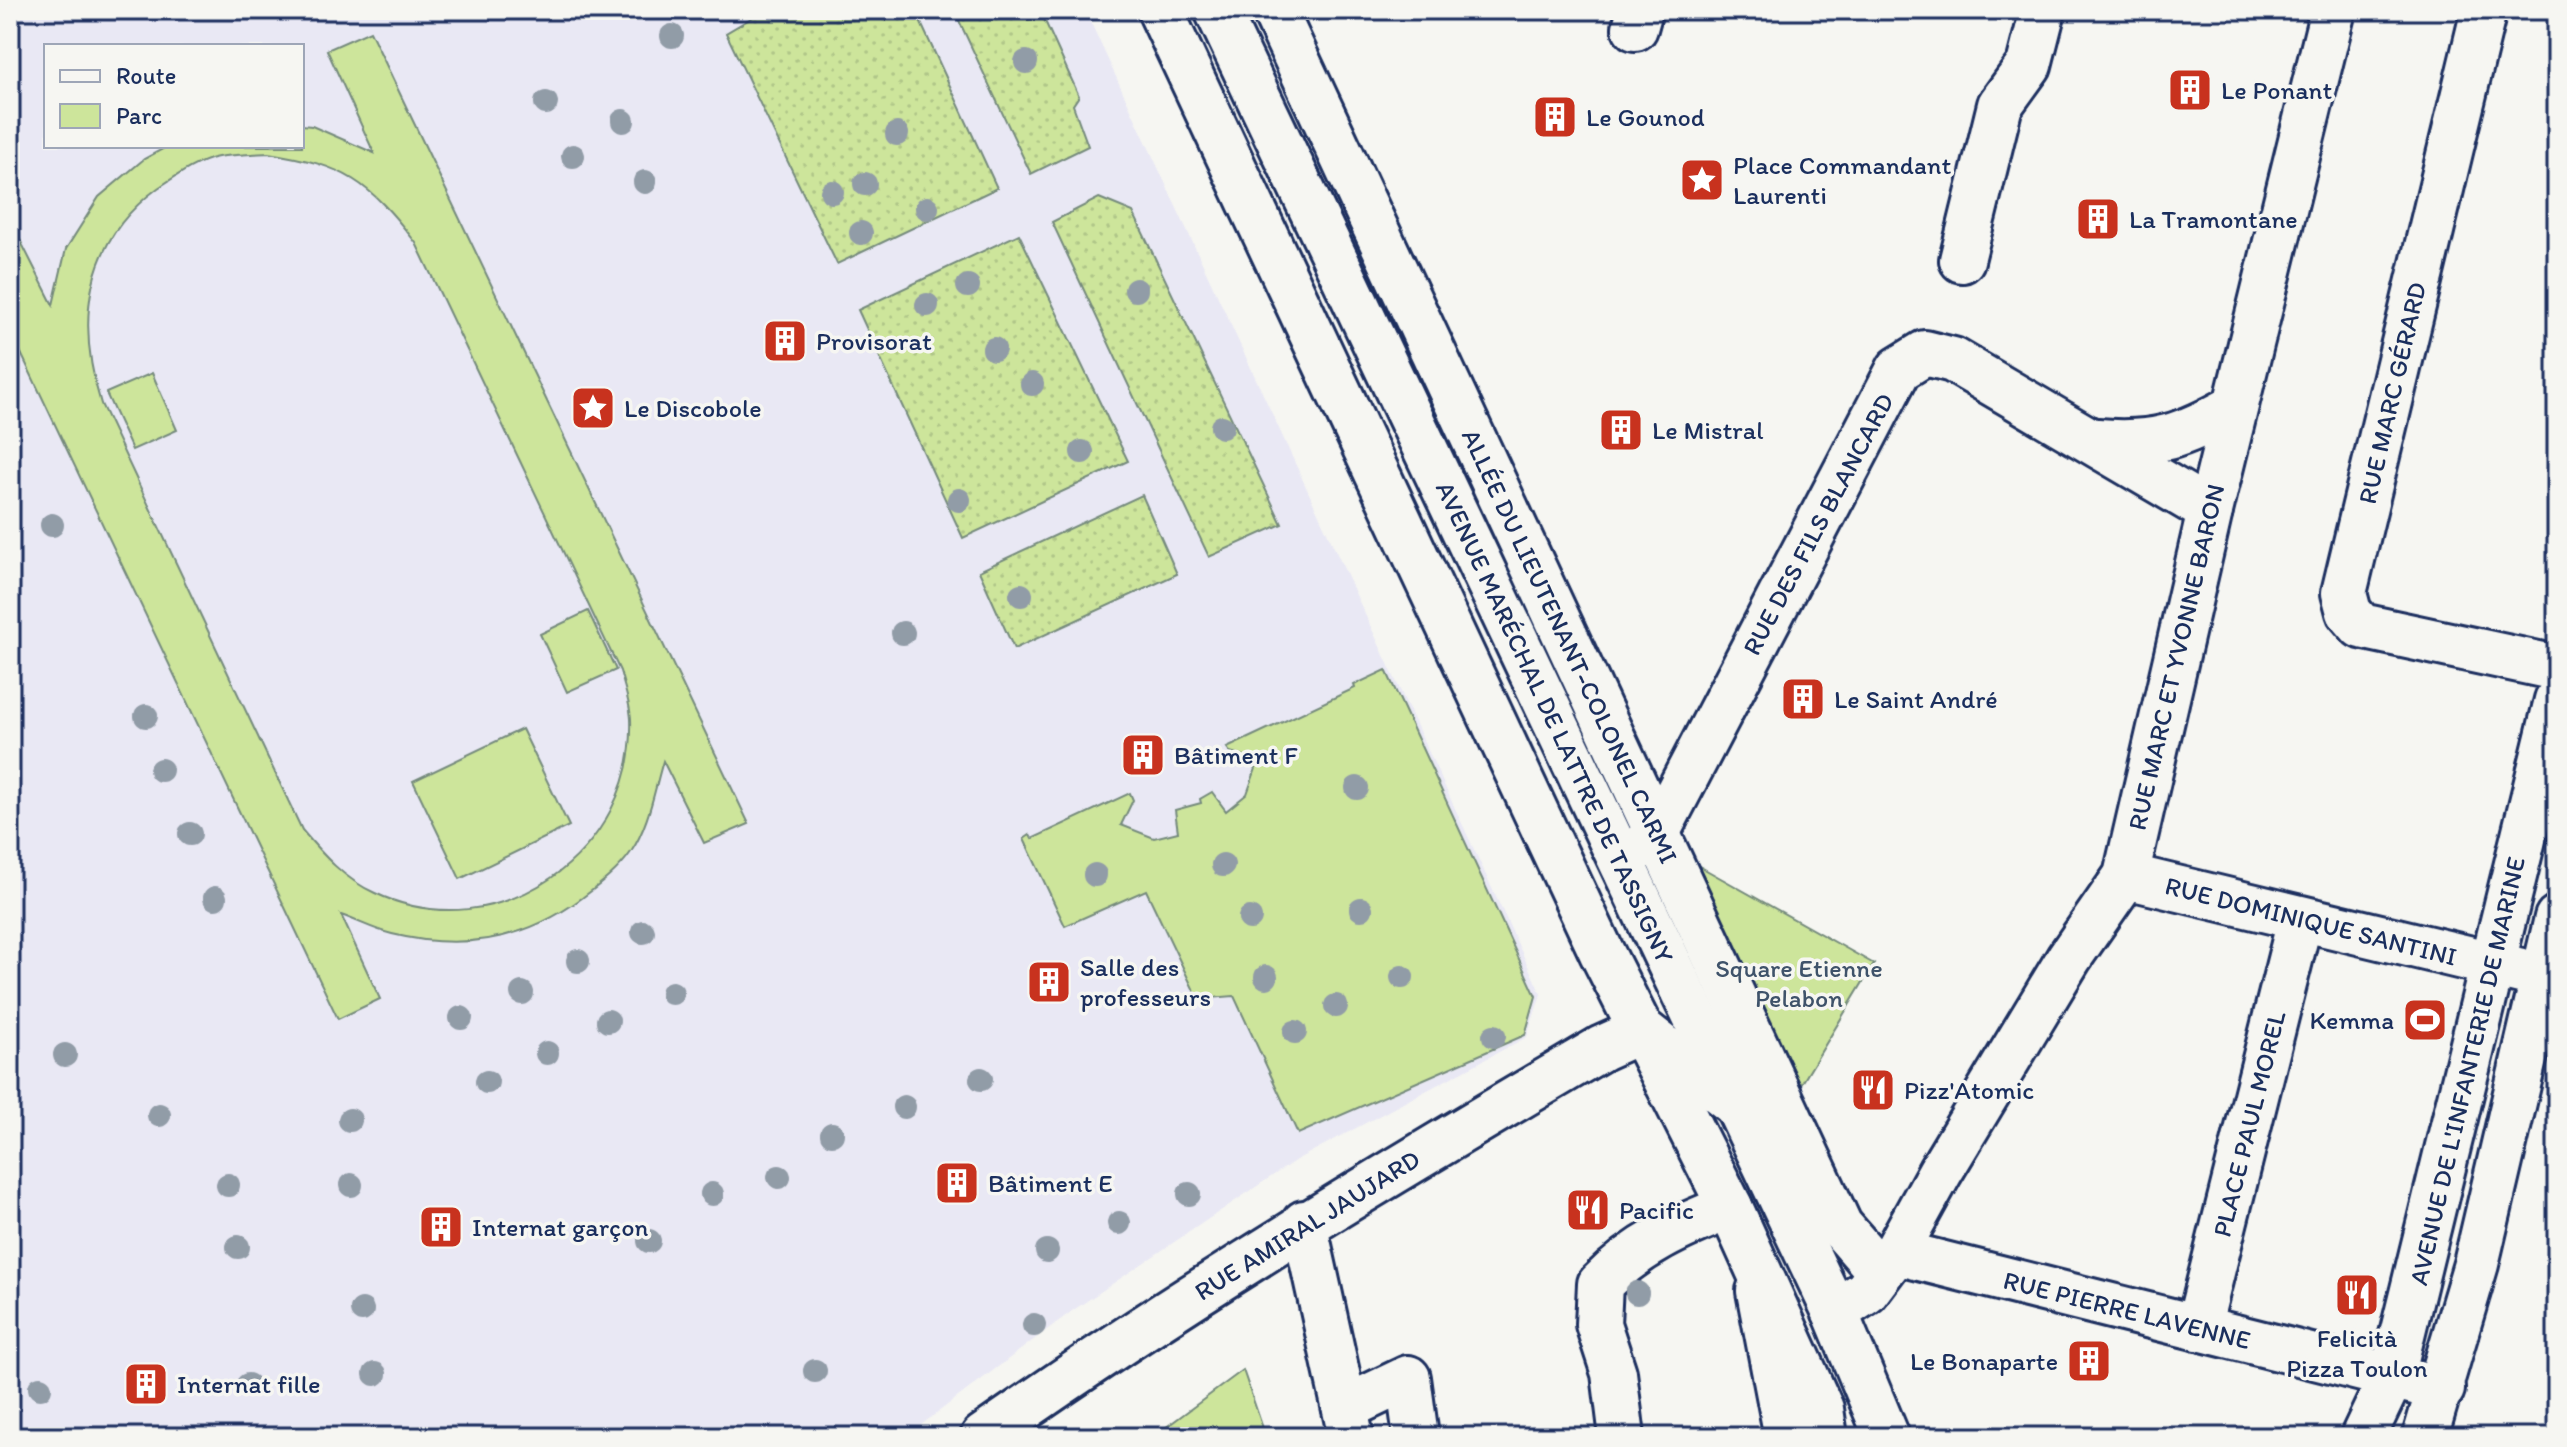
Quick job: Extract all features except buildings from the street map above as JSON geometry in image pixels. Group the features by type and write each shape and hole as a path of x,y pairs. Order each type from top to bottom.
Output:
{"street":[{"name":"AVENUE MARÉCHAL DE LATTRE DE TASSIGNY","path":"1160,10 1571,889 1730,1207 1821,1409 1825,1437"},
{"name":"AVENUE MARÉCHAL DE LATTRE DE TASSIGNY","path":"1217,10 1835,1312 1887,1437"},
{"name":"ALLÉE DU LIEUTENANT-COLONEL CARMI","path":"1274,10 1840,1226 1888,1262"},
{"path":"1962,260 2000,105 2029,65 2043,10"},
{"name":"RUE MARC ET YVONNE BARON","path":"1888,1262 2061,970 2126,876 2210,511 2333,10"},
{"name":"RUE MARC GÉRARD","path":"2484,10 2344,593 2349,612 2361,626 2557,668"},
{"name":"RUE DES FILS BLANCARD","path":"1622,868 1657,833 1899,369 1925,353 1953,360 2210,511"},
{"name":"RUE DES FILS BLANCARD","path":"2094,441 2139,444 2164,441 2235,407"},
{"name":"AVENUE DE L'INFANTERIE DE MARINE","path":"2363,1437 2392,1376 2557,700"},
{"name":"RUE DOMINIQUE SANTINI","path":"2126,876 2542,976"},
{"name":"AVENUE DE L'INFANTERIE DE MARINE","path":"2425,1437 2442,1389 2476,1264 2557,918"},
{"name":"PLACE PAUL MOREL","path":"2198,1328 2300,920"},
{"path":"1642,1030 1735,1104"},
{"name":"RUE AMIRAL JAUJARD","path":"983,1437 1078,1370 1304,1223 1602,1048 1642,1030"},
{"path":"1622,1437 1614,1373 1598,1324 1600,1284 1623,1260 1652,1241 1730,1207"},
{"path":"1304,1223 1348,1422 1408,1378 1416,1437"},
{"path":"1751,1253 1787,1437"},
{"path":"1835,1312 1866,1292 1888,1262"},
{"name":"RUE PIERRE LAVENNE","path":"1888,1262 2198,1328 2442,1389"}],"shaded area":[{"path":"10,10 1085,10 1541,994 1527,1037 1296,1160 1072,1311 905,1437 10,1437"}],"green space":[{"path":"765,10 915,10 997,188 837,264 726,33"},
{"path":"954,10 1040,10 1079,96 1073,105 1088,146 1031,174"},
{"path":"370,31 749,824 704,843 663,761 647,819 626,859 582,898 538,924 492,938 443,941 392,934 341,915 380,999 338,1019 10,330 10,220 53,305 66,249 99,197 144,159 164,148 304,148 304,125 374,153 327,50","holes":["268,153 336,170 368,190 416,243 620,671 628,701 631,719 626,767 610,811 585,848 551,878 511,899 468,909 422,908 375,893 344,874 302,830 101,404 89,343 92,286 101,258 114,233 133,209 158,188 210,159"]},
{"path":"1099,198 1133,212 1282,524 1209,557 1052,222"},
{"path":"1019,234 1128,461 963,538 858,310"},
{"path":"152,373 177,430 132,450 106,393"},
{"path":"1142,495 1177,574 1014,649 979,571"},
{"path":"588,611 616,670 567,692 540,634"},
{"path":"1386,670 1536,996 1525,1035 1298,1134 1234,996 1198,999 1146,890 1065,926 1024,839 1030,835 1032,839 1130,793 1133,800 1121,825 1154,838 1178,832 1175,810 1201,803 1200,799 1212,792 1226,811 1247,794 1259,760 1230,752 1227,748 1355,688 1354,685"},
{"path":"522,729 569,826 460,879 413,781"},
{"name":"Square Etienne Pelabon","path":"1683,857 1874,964 1793,1098"},
{"path":"1243,1370 1266,1437 1153,1437"}],"place":[{"name":"Le Ponant","path":"2190,90"},
{"name":"Le Gounod","path":"1555,117"},
{"name":"Place Commandant Laurenti","path":"1702,180"},
{"name":"La Tramontane","path":"2098,219"},
{"name":"Provisorat","path":"785,341"},
{"name":"Le Discobole","path":"593,408"},
{"name":"Le Mistral","path":"1621,430"},
{"name":"Le Saint André","path":"1803,699"},
{"name":"Bâtiment F","path":"1143,755"},
{"name":"Salle des professeurs","path":"1049,982"},
{"name":"Kemma","path":"2425,1020"},
{"name":"Pizz'Atomic","path":"1873,1090"},
{"name":"Bâtiment E","path":"957,1183"},
{"name":"Pacific","path":"1588,1210"},
{"name":"Internat garçon","path":"441,1227"},
{"name":"Felicità Pizza Toulon","path":"2357,1295"},
{"name":"Le Bonaparte","path":"2089,1361"},
{"name":"Internat fille","path":"146,1384"}]}
